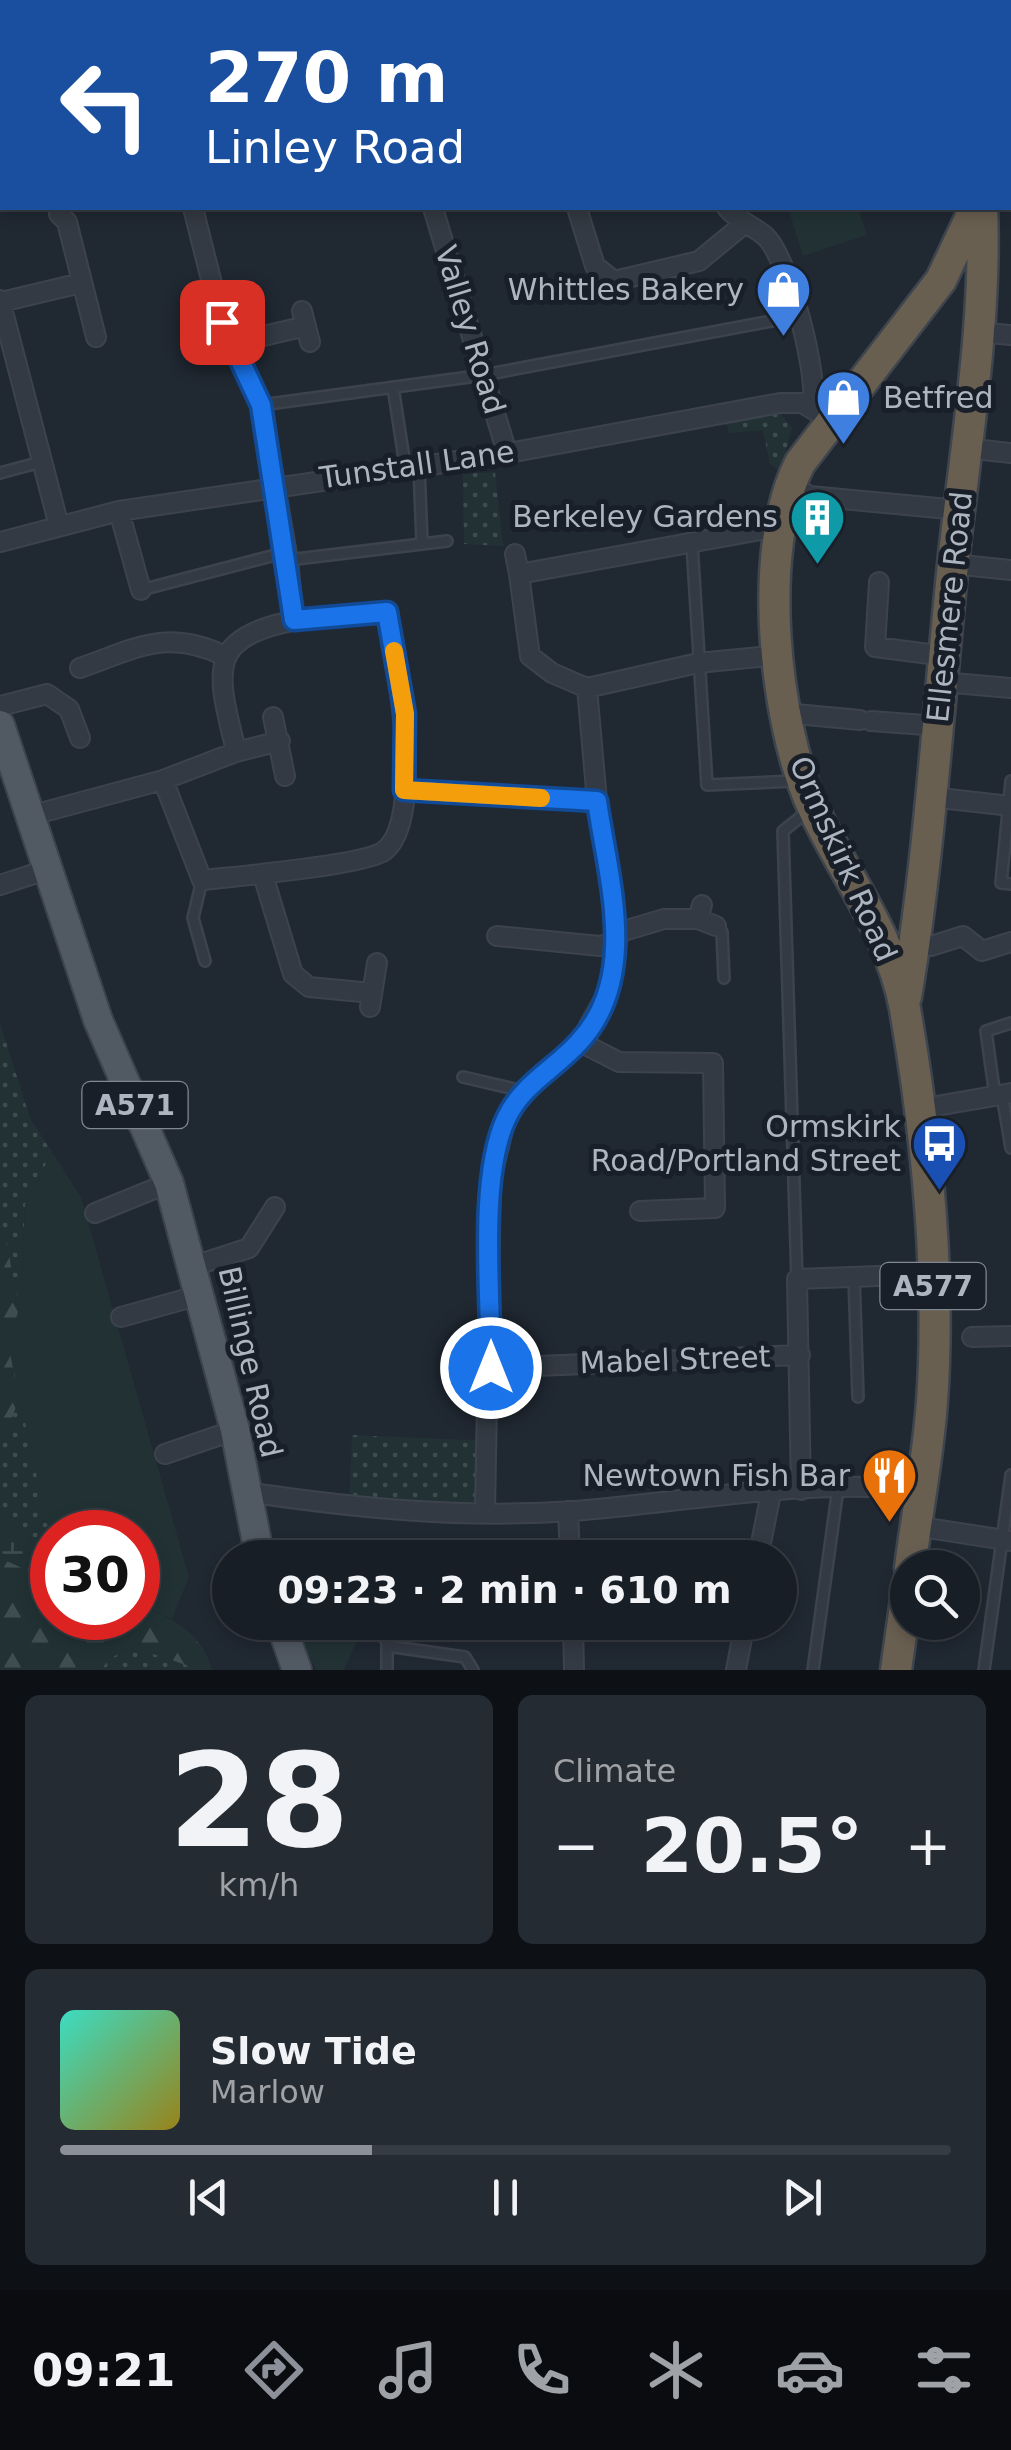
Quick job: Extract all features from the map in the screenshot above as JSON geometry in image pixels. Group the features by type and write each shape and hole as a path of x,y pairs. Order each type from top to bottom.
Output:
{"highway":[{"name":"Ormskirk Road","path":"912,1550 934,1380 932,1274 919,1109 900,945 869,909 808,794 785,713 777,528 789,484 822,414 941,280 974,210"},
{"name":"Ellesmere Road","path":"900,945 920,902 981,284 982,210"},
{"path":"941,280 965,272 981,284"},
{"path":"869,909 896,917 920,902"},
{"path":"896,1670 900,1640"}],"main road":[{"name":"Billinge Road","path":"3,745 98,1020 169,1183 194,1266 247,1492"},
{"name":"A571","path":"247,1492 256,1540"},
{"path":"286,1640 298,1670"}],"street":[{"path":"197,210 222,322 261,405 288,556 294,620"},
{"name":"Valley Road","path":"434,210 507,453"},
{"path":"578,210 595,266 614,281 700,261 744,224"},
{"path":"730,210 744,224 766,236 779,255 814,369 822,414"},
{"path":"68,218 96,337"},
{"path":"59,526 43,461 9,370 0,301 81,284"},
{"path":"234,343 306,326"},
{"path":"976,332 1011,335"},
{"name":"Tunstall Lane","path":"0,542 119,511 507,453 780,403 822,414"},
{"path":"965,448 1011,453"},
{"path":"789,484 810,496 959,510"},
{"path":"119,511 141,590"},
{"path":"519,574 777,528"},
{"path":"515,554 530,656 552,674 587,688 698,663 780,655"},
{"path":"953,564 1011,570"},
{"path":"879,582 875,648 1011,688"},
{"path":"163,780 202,880 263,875 382,853 396,838 404,790 405,714 387,612 294,620 251,632 225,656 222,676 236,752"},
{"path":"80,668 162,639 198,643 225,656"},
{"path":"486,1513 491,1179 501,1132 523,1091 580,1042 609,990 617,938 597,801 587,688"},
{"path":"0,706 47,694 69,709 80,738"},
{"path":"785,713 938,726"},
{"path":"273,716 286,776"},
{"path":"29,816 163,780 236,752 280,741"},
{"path":"404,790 597,801"},
{"path":"931,797 1010,806"},
{"path":"0,885 46,870"},
{"path":"263,875 294,974 309,987 371,1000 377,963"},
{"path":"497,936 600,946 664,918 700,912 716,926"},
{"path":"900,945 931,946 963,936 982,951 1011,942"},
{"path":"580,1042 619,1062 713,1063 716,1208 640,1211"},
{"path":"919,1109 1003,1095"},
{"path":"95,1213 169,1183"},
{"path":"194,1266 249,1248 275,1207"},
{"path":"801,1490 797,1279 932,1274"},
{"path":"121,1318 200,1295"},
{"path":"972,1338 1011,1336"},
{"name":"Mabel Street","path":"491,1368 800,1355"},
{"path":"165,1454 235,1430"},
{"name":"Billinge Road","path":"247,1492 349,1508 486,1513 568,1511 839,1485 921,1490"},
{"path":"762,1540 771,1493"},
{"path":"568,1511 569,1540"},
{"path":"915,1526 1006,1541"},
{"path":"573,1640 574,1670"},
{"path":"736,1670 742,1640"}],"lane":[{"path":"261,405 484,375 798,316"},
{"path":"394,387 412,465 422,542"},
{"path":"0,473 43,461"},
{"path":"141,590 288,556 447,541"},
{"path":"692,544 706,785 808,794 783,831 797,1279"},
{"path":"1011,781 1001,883 1011,884"},
{"path":"202,880 193,918 206,961"},
{"path":"716,926 722,932 724,978"},
{"path":"1011,1023 986,1031 1003,1095 1011,1148"},
{"path":"463,1076 523,1091"},
{"path":"854,1276 858,1397"},
{"path":"984,1670 1006,1541 1011,1475"},
{"path":"813,1670 839,1485"},
{"path":"384,1640 386,1670"},
{"path":"387,1646 465,1657 473,1670"}],"green space":[{"path":"789,210 859,210 867,235 803,256"},
{"path":"780,413 792,428 780,472 770,464 763,430 729,433 727,423"},
{"path":"495,472 503,546 464,544 463,474"},
{"path":"0,1023 30,1118 52,1152 25,1205 21,1303 45,1510 30,1510 30,1640 160,1640 160,1615 193,1636 212,1670 0,1670"},
{"path":"52,1152 81,1197 189,1577 172,1619 160,1614 160,1510 44,1510 8,1343 21,1303 25,1205"},
{"path":"0,1229 21,1303 8,1343 19,1398 6,1435 0,1434"},
{"path":"352,1435 489,1441 485,1513 349,1507"},
{"path":"0,1518 30,1540 30,1571 0,1558"},
{"path":"0,1558 30,1571 30,1640 160,1640 160,1615 193,1636 212,1670 138,1651 112,1658 101,1670 0,1670"},
{"path":"358,1640 344,1670 316,1670 303,1643"}],"slow traffic":[{"path":"394,651 405,714 404,790 541,798"}],"place":[{"name":"Whittles Bakery","path":"783,339"},
{"name":"Betfred","path":"844,447"},
{"name":"Berkeley Gardens","path":"817,566"},
{"name":"Ormskirk Road/Portland Street","path":"940,1193"},
{"name":"Newtown Fish Bar","path":"889,1525"}],"route":[{"path":"222,322 261,405 288,560 294,620 387,612 405,714 404,790 597,801 617,934 609,990 580,1042 523,1091 506,1118 496,1148 491,1179 491,1368"}]}
